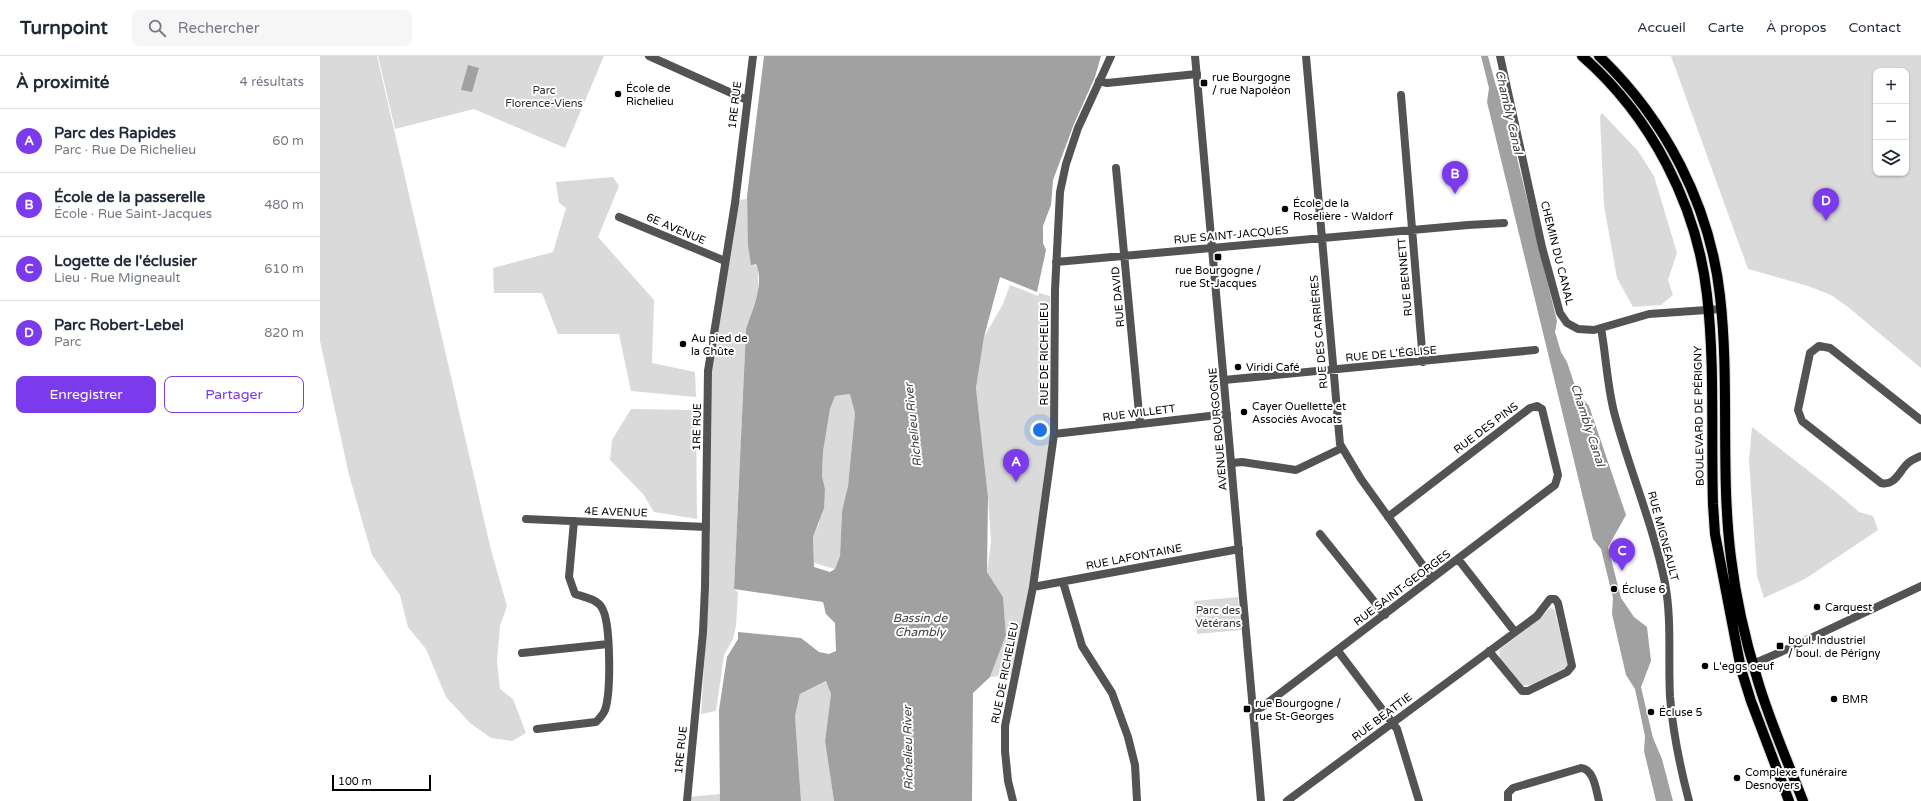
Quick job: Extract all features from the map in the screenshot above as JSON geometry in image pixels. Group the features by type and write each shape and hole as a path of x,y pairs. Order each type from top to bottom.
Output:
{"main road":[{"name":"BOULEVARD DE PÉRIGNY","path":"1582,56 1610,83 1629,106 1649,135 1669,171 1684,204 1696,240 1704,272 1708,309 1714,525 1741,669 1751,701 1789,801"},
{"path":"1598,56 1620,78 1648,113 1671,149 1686,178 1708,237 1717,276 1721,308 1726,492 1729,538 1740,613 1753,665 1803,801"}],"street":[{"path":"649,56 747,100"},
{"name":"1RE RUE","path":"687,801 703,632 708,371 735,203 753,56"},
{"name":"RUE DE RICHELIEU","path":"1013,801 1008,781 1005,751 1005,726 1033,587 1054,434 1056,262 1060,192 1064,172 1078,129 1111,56"},
{"name":"AVENUE BOURGOGNE","path":"1195,56 1261,801"},
{"name":"RUE DES CARRIÈRES","path":"1306,56 1340,442 1342,448 1432,578"},
{"name":"CHEMIN DU CANAL","path":"1500,56 1542,247 1563,319 1572,326 1584,330 1601,328 1649,314 1721,308"},
{"path":"1099,81 1107,83 1197,74"},
{"name":"RUE BENNETT","path":"1401,95 1423,362"},
{"name":"RUE DAVID","path":"1116,168 1140,424"},
{"name":"6E AVENUE","path":"619,217 725,261"},
{"name":"RUE SAINT-JACQUES","path":"1056,262 1504,223"},
{"name":"RUE MIGNEAULT","path":"1601,328 1607,380 1612,403 1652,532 1664,581 1667,607 1670,697 1673,727 1681,772 1689,801"},
{"path":"1921,420 1830,348 1819,346 1810,353 1798,410 1802,421 1881,483 1889,483 1894,481 1910,462 1921,456"},
{"name":"RUE DE L'ÉGLISE","path":"1224,380 1535,350"},
{"name":"RUE DES PINS","path":"1388,516 1534,406 1540,407 1544,414 1558,478"},
{"name":"RUE WILLETT","path":"1054,434 1227,414"},
{"path":"1232,463 1242,462 1296,470 1342,448"},
{"name":"RUE SAINT-GEORGES","path":"1253,711 1262,707 1338,651 1553,486 1558,478"},
{"name":"4E AVENUE","path":"526,519 706,527"},
{"path":"537,729 596,722 606,708 609,670 605,615 602,607 596,602 576,594 570,584 569,577 574,521"},
{"path":"1320,534 1385,615"},
{"name":"RUE LAFONTAINE","path":"1033,587 1239,549"},
{"path":"1458,559 1515,632"},
{"path":"1063,582 1082,646 1112,693 1128,737 1136,765 1137,801"},
{"path":"1741,669 1753,665 1921,586"},
{"name":"RUE BEATTIE","path":"1287,801 1540,613 1548,600 1555,599 1559,606 1572,663 1571,669 1568,672 1528,691 1522,691 1490,651"},
{"path":"522,653 608,644"},
{"path":"1338,651 1393,723 1399,737 1419,801"},
{"path":"1508,801 1508,793 1513,788 1581,768 1587,769 1591,774 1599,801"}],"green space":[{"path":"320,56 377,56 491,550 507,606 500,626 497,662 500,689 513,699 526,733 512,741 491,738 470,723 446,697 426,649 408,627 400,595 372,555 349,475 320,341"},
{"name":"Parc Florence-Viens","path":"378,56 604,56 565,148 474,109 395,129"},
{"path":"1671,56 1921,56 1921,368 1848,307 1831,295 1808,286 1748,269"},
{"path":"1602,113 1638,151 1654,176 1677,253 1668,280 1673,295 1661,305 1633,307 1617,278 1604,206 1600,116"},
{"path":"613,177 619,186 598,237 654,300 652,363 695,372 696,397 631,391 619,334 558,334 542,293 494,293 493,268 553,252 566,208 559,203 556,182"},
{"path":"747,199 749,255 758,269 758,293 746,329 734,589 738,592 736,626 733,639 724,655 716,711 701,714 709,590 706,527 708,371 739,200"},
{"path":"1010,285 1038,296 1039,293 1050,296 1050,434 1029,591 1012,675 990,677 1006,635 1003,597 987,572 991,542 988,497 976,388 984,337 1003,304"},
{"path":"851,394 855,413 848,486 842,511 840,556 835,569 814,563 813,537 819,523 825,489 822,476 823,452 830,409 835,396"},
{"path":"631,409 696,410 697,519 654,512 643,494 610,460 612,440"},
{"path":"1752,427 1859,512 1873,516 1878,530 1805,579 1764,598 1757,576 1749,460"},
{"name":"Parc des Vétérans","path":"1238,597 1241,630 1197,634 1194,601"},
{"path":"1550,608 1554,609 1555,612 1568,664 1565,668 1531,685 1522,686 1500,659 1499,650 1541,617"},
{"path":"827,681 831,694 825,741 834,801 801,801 795,716 800,694"},
{"path":"720,794 720,801 687,801 687,797"}],"water":[{"name":"Bassin de Chambly","path":"764,56 1101,56 1095,77 1074,124 1053,180 1051,205 1043,226 1043,243 1046,250 1037,292 1000,277 984,337 976,388 988,497 987,572 1003,597 1006,635 990,677 973,693 972,801 834,801 825,741 831,694 826,681 800,694 795,716 801,801 720,801 719,710 727,657 738,639 738,632 801,638 819,652 829,654 836,651 835,623 826,614 823,602 734,589 746,329 757,297 759,280 756,264 751,265 748,246 747,196","holes":["850,394 855,413 848,486 842,511 840,556 835,569 830,572 814,567 813,537 824,508 825,489 822,476 823,452 830,409 835,396"]},
{"name":"Chambly Canal","path":"1481,56 1488,56 1496,86 1502,97 1557,321 1555,332 1561,352 1567,362 1577,392 1589,406 1626,515 1608,547 1621,598 1634,617 1647,627 1651,661 1641,687 1653,738 1662,759 1673,801 1656,801 1644,751 1645,736 1635,689 1626,675 1612,614 1613,598 1601,549 1593,539 1487,102 1489,88"},
{"path":"468,65 479,68 472,92 461,90"}],"place":[{"name":"rue Bourgogne / rue Napoléon","path":"1204,83"},
{"name":"École de Richelieu","path":"618,94"},
{"name":"École de la passerelle","path":"1455,194"},
{"name":"École de la Roselière - Waldorf","path":"1285,209"},
{"name":"Parc Robert-Lebel","path":"1826,221"},
{"name":"rue Bourgogne / rue St-Jacques","path":"1218,257"},
{"name":"Au pied de la Chûte","path":"683,344"},
{"name":"Viridi Café","path":"1238,367"},
{"name":"Cayer Ouellette et Associés Avocats","path":"1244,412"},
{"name":"Parc des Rapides","path":"1016,482"},
{"name":"Logette de l'éclusier","path":"1622,571"},
{"name":"Écluse 6","path":"1614,589"},
{"name":"Carquest","path":"1817,607"},
{"name":"boul. Industriel / boul. de Périgny","path":"1780,646"},
{"name":"L'eggs oeuf","path":"1705,666"},
{"name":"BMR","path":"1834,699"},
{"name":"rue Bourgogne / rue St-Georges","path":"1247,709"},
{"name":"Écluse 5","path":"1651,712"},
{"name":"Complexe funéraire Desnoyers","path":"1737,778"}],"water label":[{"name":"Richelieu River","path":"913,425"},
{"name":"Richelieu River","path":"908,748"}]}
